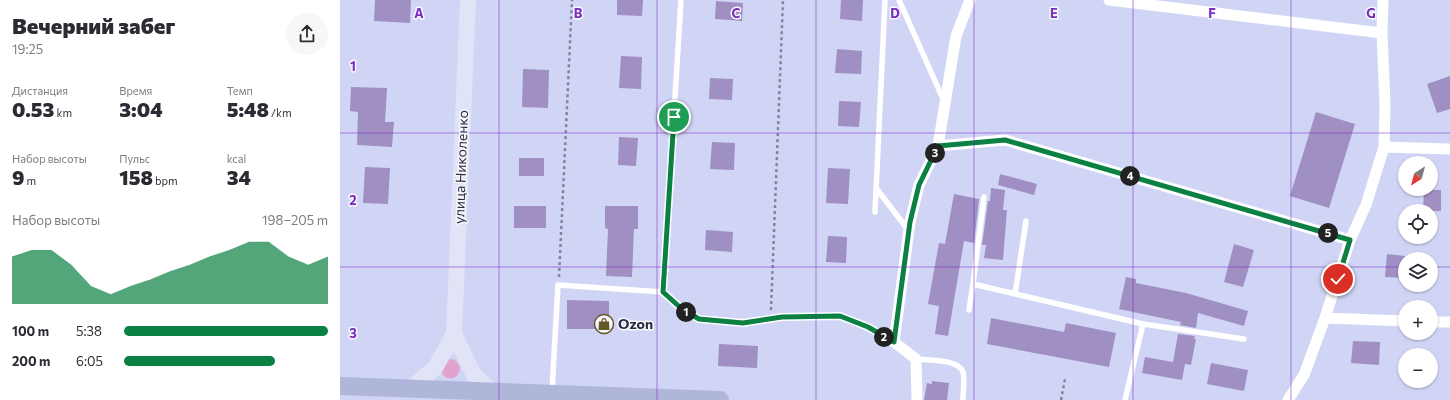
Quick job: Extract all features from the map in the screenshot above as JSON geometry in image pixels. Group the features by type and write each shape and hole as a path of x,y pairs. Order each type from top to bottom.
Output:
{"main road":[{"path":"340,386 720,400"}],"street":[{"name":"улица Николенко","path":"454,334 468,0"},
{"path":"917,400 916,359 894,342 909,232 919,185 938,146 956,36 970,0"},
{"path":"1109,0 1382,33"},
{"path":"1288,400 1304,375 1325,318 1350,240 1366,205 1384,147 1385,105 1382,33 1384,0"},
{"path":"938,146 1005,140 1350,240"},
{"path":"1384,147 1450,150"},
{"path":"1325,318 1398,321"},
{"path":"1438,322 1450,322"},
{"path":"411,388 434,368 454,334"},
{"path":"454,334 474,375 492,391"},
{"path":"452,389 471,400"}],"lane":[{"path":"663,292 681,0"},
{"path":"875,212 884,0"},
{"path":"899,0 945,103"},
{"path":"876,188 909,232"},
{"path":"969,310 984,197"},
{"path":"1015,294 1026,221"},
{"path":"973,284 1143,324 1244,339"},
{"path":"552,393 558,285 663,292 682,309 699,319 743,323 782,317 840,316 868,327 894,342"},
{"path":"1124,400 1143,324"},
{"path":"916,359 952,363 959,366 963,372 963,400"}],"path":[{"path":"558,285 572,0"},
{"path":"771,318 783,0"},
{"path":"1061,400 1065,378"}],"shaded area":[{"path":"449,359 455,360 460,367 459,373 453,378 445,377 441,372"}],"building":[{"path":"375,0 411,0 410,23 374,21"},
{"path":"617,0 643,0 642,16 617,15"},
{"path":"841,0 863,0 862,21 840,19"},
{"path":"716,1 743,3 742,21 715,19"},
{"path":"837,49 862,51 861,74 835,73"},
{"path":"621,56 642,57 641,89 619,88"},
{"path":"523,69 549,70 548,108 522,107"},
{"path":"1450,76 1450,109 1437,113 1427,84"},
{"path":"710,78 733,79 732,100 709,99"},
{"path":"351,87 387,88 385,122 394,122 392,147 357,145 358,112 350,111"},
{"path":"839,101 861,102 859,127 838,126"},
{"path":"1316,112 1355,124 1329,208 1290,196"},
{"path":"619,137 638,138 636,166 618,165"},
{"path":"712,142 735,143 734,170 710,169"},
{"path":"519,158 544,158 544,176 519,176"},
{"path":"365,167 390,168 388,204 363,203"},
{"path":"828,168 850,169 848,204 826,203"},
{"path":"1000,174 1037,184 1034,195 998,185"},
{"path":"991,188 1005,190 1003,210 1007,210 1003,260 984,258 986,245 982,245"},
{"path":"1438,190 1441,190 1441,211 1438,211 1438,204 1423,204 1424,196 1438,196"},
{"path":"954,194 979,199 974,243 964,241 948,336 935,334 939,306 928,304 939,243 945,244"},
{"path":"514,206 546,206 546,228 514,228"},
{"path":"605,206 638,206 638,229 634,229 632,277 606,276 608,229 605,228"},
{"path":"706,230 733,232 732,252 705,250"},
{"path":"828,236 847,237 846,263 826,262"},
{"path":"1234,244 1254,250 1243,287 1224,282"},
{"path":"1387,254 1398,255 1398,278 1385,277"},
{"path":"1126,277 1136,279 1136,283 1186,293 1248,311 1244,326 1198,313 1196,328 1180,325 1181,322 1119,309"},
{"path":"567,300 609,301 609,329 567,329"},
{"path":"991,318 1064,332 1066,323 1116,333 1109,367 987,344"},
{"path":"1178,334 1195,336 1194,339 1196,339 1191,365 1185,364 1182,380 1142,373 1145,357 1173,362"},
{"path":"1353,341 1380,342 1379,365 1351,363"},
{"path":"719,344 758,346 757,368 718,366"},
{"path":"1211,363 1248,370 1244,391 1207,384"},
{"path":"932,381 949,383 947,400 924,400 927,383 932,384"}],"place":[{"name":"Ozon","path":"604,324"}],"route":[{"path":"674,117 663,292 682,309 699,319 743,323 782,317 840,316 868,327 894,342 910,222 919,185 938,146 1005,140 1350,240 1338,279"}]}
